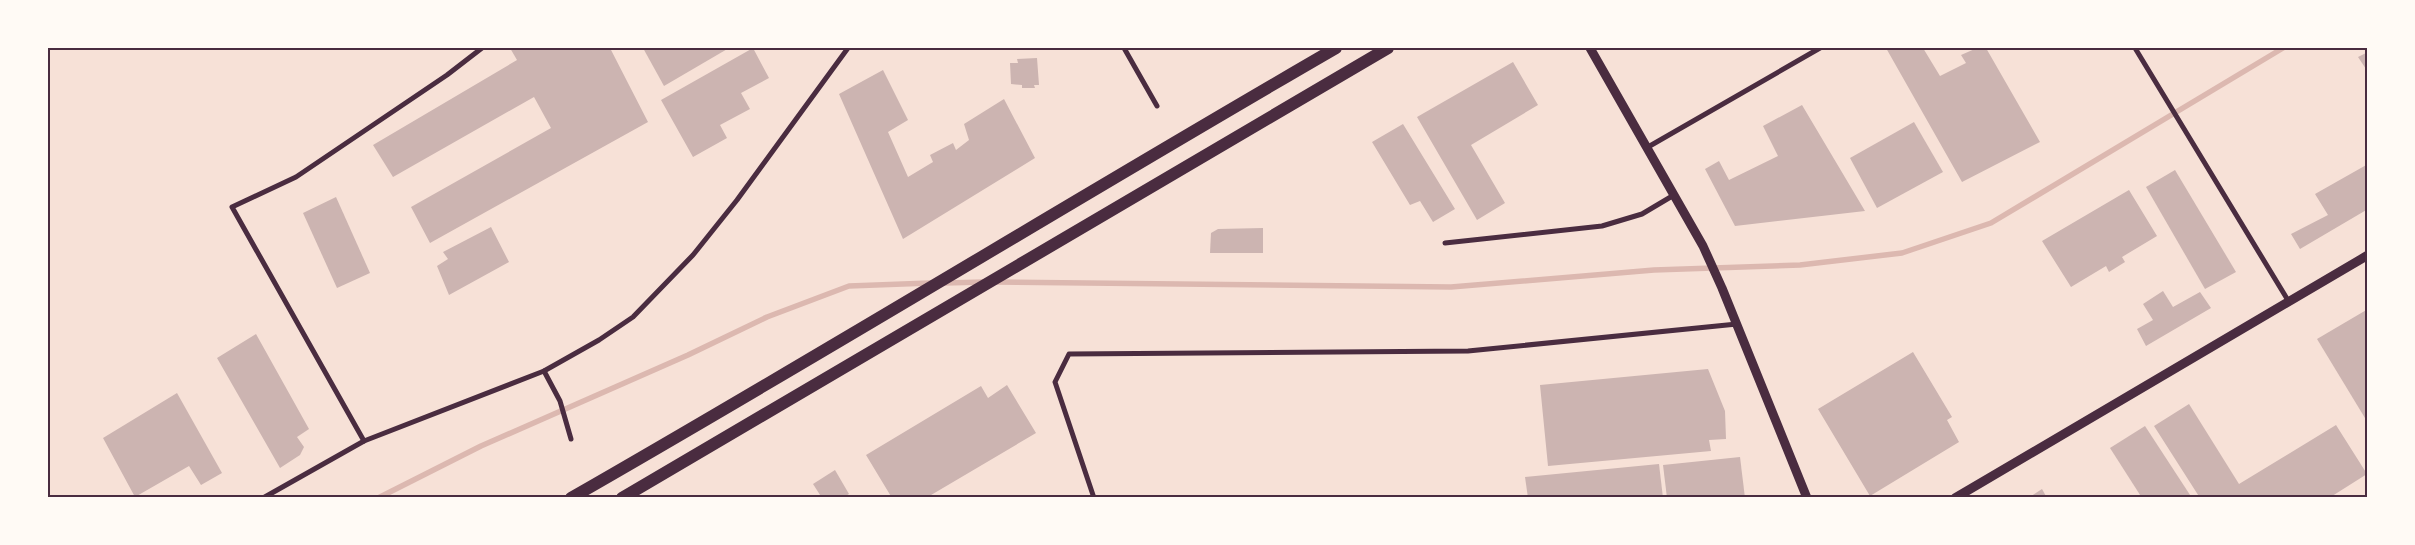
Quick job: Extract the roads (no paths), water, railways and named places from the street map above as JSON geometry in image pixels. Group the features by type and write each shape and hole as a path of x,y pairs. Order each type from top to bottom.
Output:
{"main road":[{"path":"571,498 1336,48"},
{"path":"622,498 1070,232 1388,48"}],"street":[{"path":"364,441 232,207 296,177 447,75 482,48"},
{"path":"263,498 364,441 544,371 599,340 632,317 693,255 768,160 848,48"},
{"path":"1124,48 1157,106"},
{"path":"1590,48 1703,246 1737,324 1806,498"},
{"path":"1648,147 1820,48"},
{"path":"2135,48 2160,90 2188,131 2290,302"},
{"path":"1445,243 1602,226 1642,214 1675,195"},
{"path":"1955,498 2368,255"},
{"path":"1094,498 1055,382 1069,354 1468,351 1737,324"},
{"path":"544,371 560,401 571,439"}],"waterway":[{"path":"996,282 1451,287 1654,270 1800,265 1902,253 1991,223 2283,48"},
{"path":"944,283 985,282"},
{"path":"378,498 481,446 688,355 767,317 849,286 930,283"}]}
